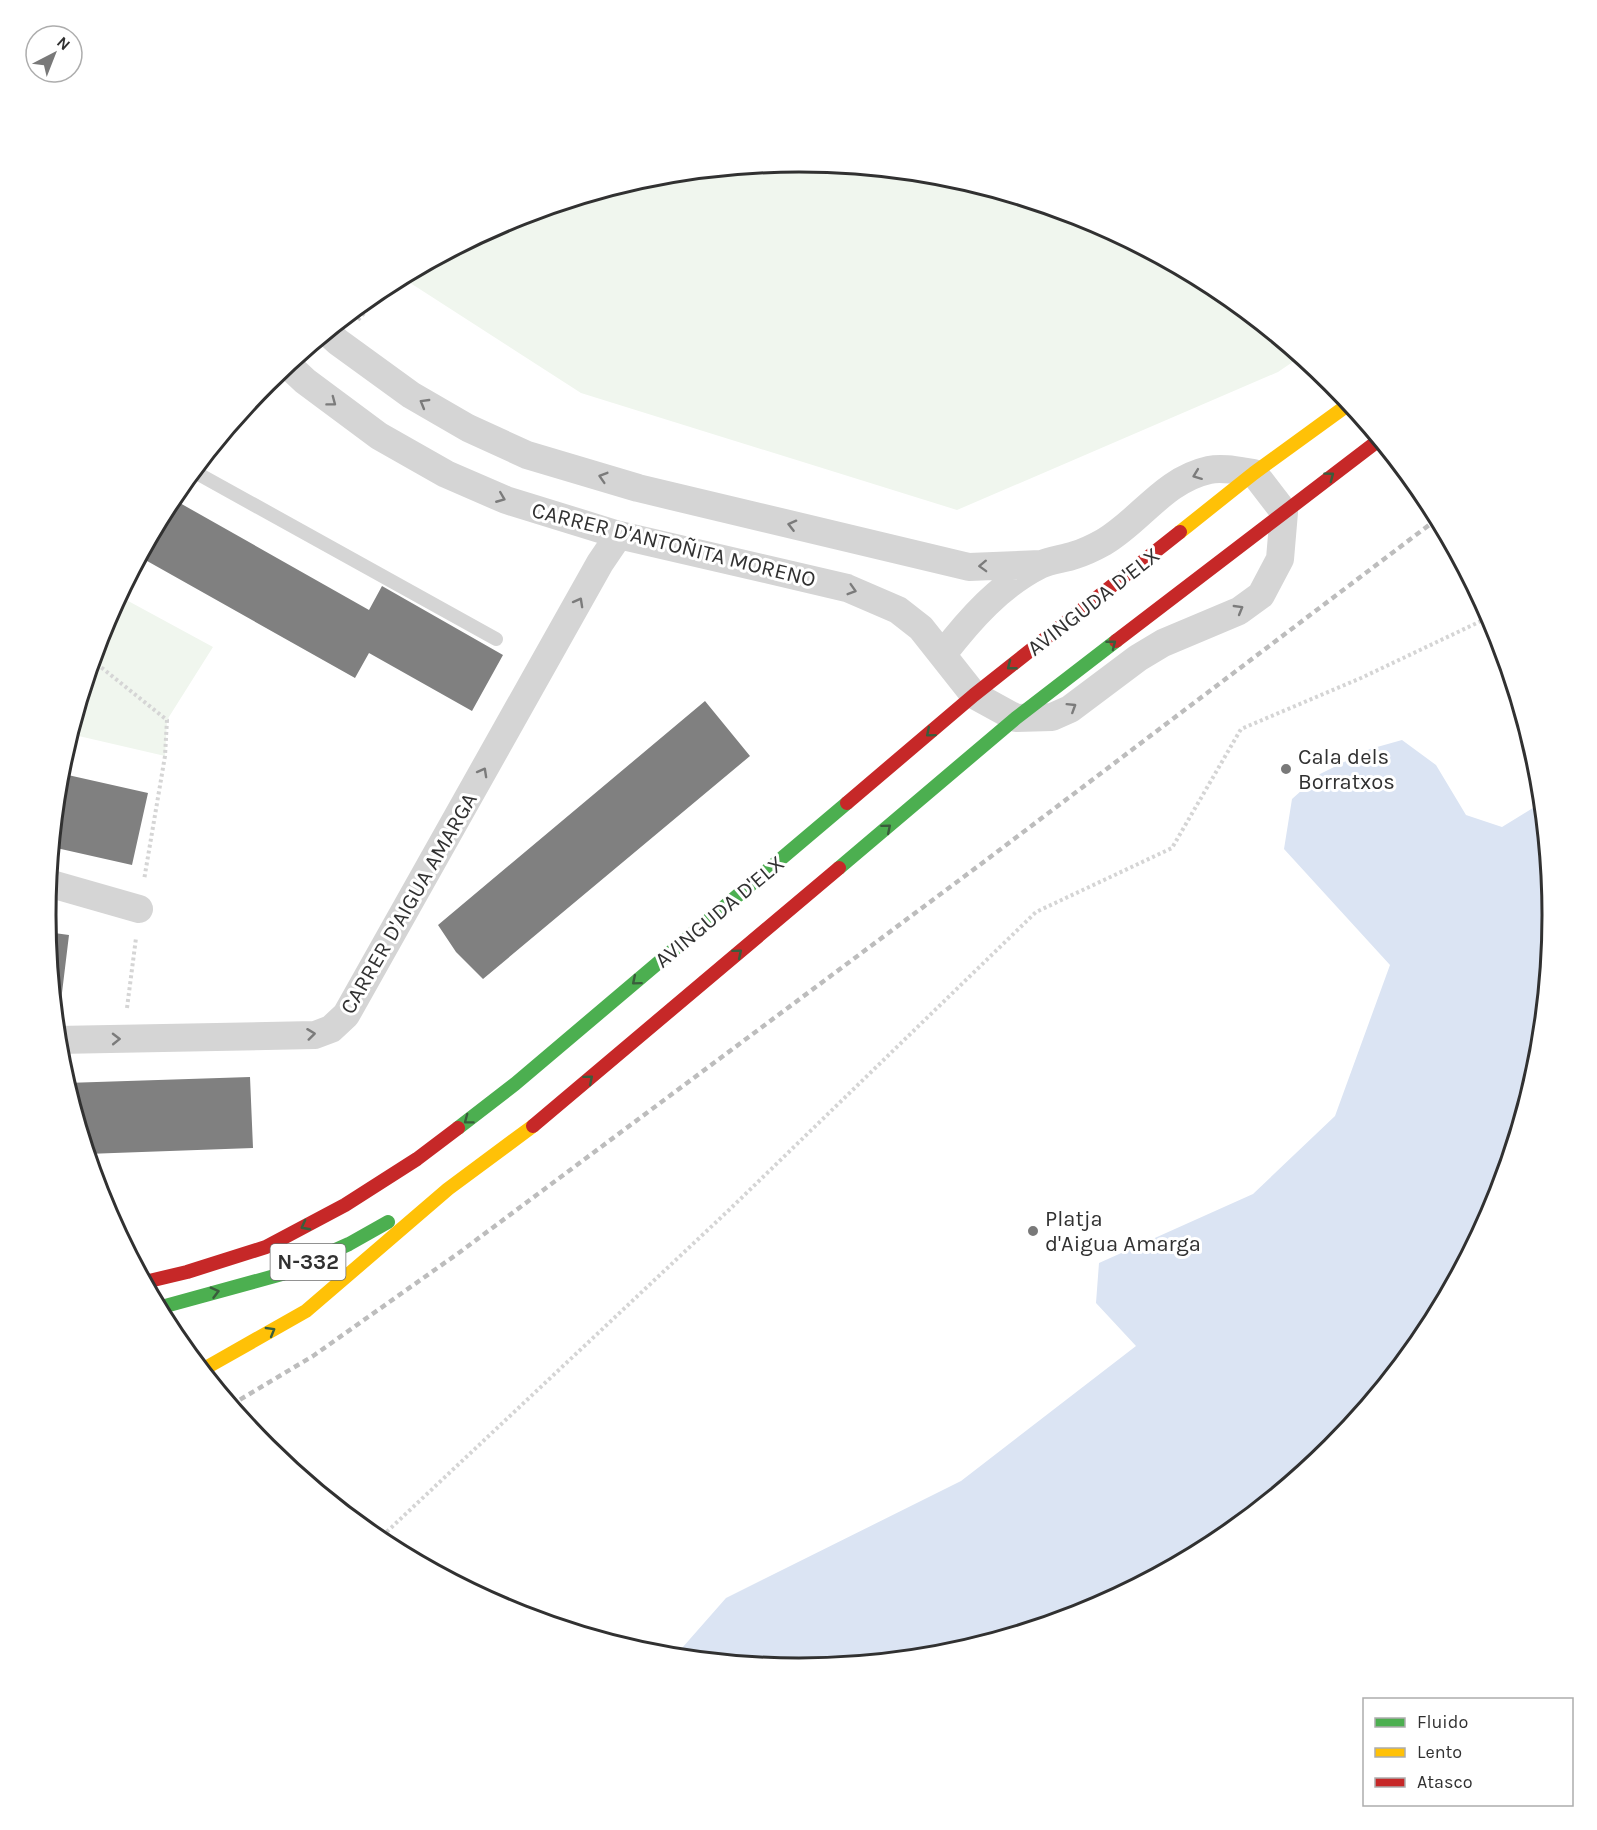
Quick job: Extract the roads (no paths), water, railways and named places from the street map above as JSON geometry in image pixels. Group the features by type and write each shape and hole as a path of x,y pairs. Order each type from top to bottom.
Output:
{"highway":[{"name":"AVINGUDA D'ELX","path":"152,1280 187,1272 266,1246 345,1205 417,1159 515,1084 974,695 1254,473 1342,409"},
{"name":"AVINGUDA D'ELX","path":"448,1189 545,1117 1016,718 1373,445"},
{"name":"N-332","path":"167,1306 282,1274 349,1244 448,1189"},
{"path":"209,1366 306,1311 448,1189"}],"street":[{"name":"CARRER D'ANTOÑITA MORENO","path":"340,331 338,342 411,395 468,428 527,455 638,488 969,567 1041,564"},
{"name":"CARRER D'ANTOÑITA MORENO","path":"294,370 379,436 446,474 506,500 619,535 862,594 898,610 921,628 974,695 1016,718"},
{"name":"AVINGUDA D'ELX","path":"943,654 966,624 1003,589 1041,564 1076,555 1104,542 1127,526 1161,494 1183,480 1209,470 1254,473"},
{"path":"1016,718 1052,717 1070,710 1138,658 1163,644 1239,611 1262,595 1280,559 1284,512 1254,473"},
{"name":"CARRER D'AIGUA AMARGA","path":"67,1040 315,1035 331,1029 339,1022 346,1015 600,563 619,535"},
{"path":"56,900 139,909 57,885"}],"lane":[{"path":"200,475 496,639"}],"water":[{"path":"1402,740 1436,765 1466,815 1502,827 1533,808 1540,866 1542,915 1540,964 1527,1060 1502,1154 1465,1244 1442,1287 1388,1367 1324,1440 1288,1474 1251,1504 1211,1533 1170,1558 1083,1601 1037,1619 991,1633 895,1652 798,1658 750,1656 682,1649 726,1598 961,1481 1136,1346 1096,1303 1099,1263 1253,1194 1335,1116 1390,965 1284,849 1292,799 1320,774 1370,749"}],"railway":[{"path":"237,1401 313,1356 460,1252 985,861 1430,524"}],"place":[{"name":"Cala dels Borratxos","path":"1286,769"},
{"name":"Platja d'Aigua Amarga","path":"1033,1231"}]}
